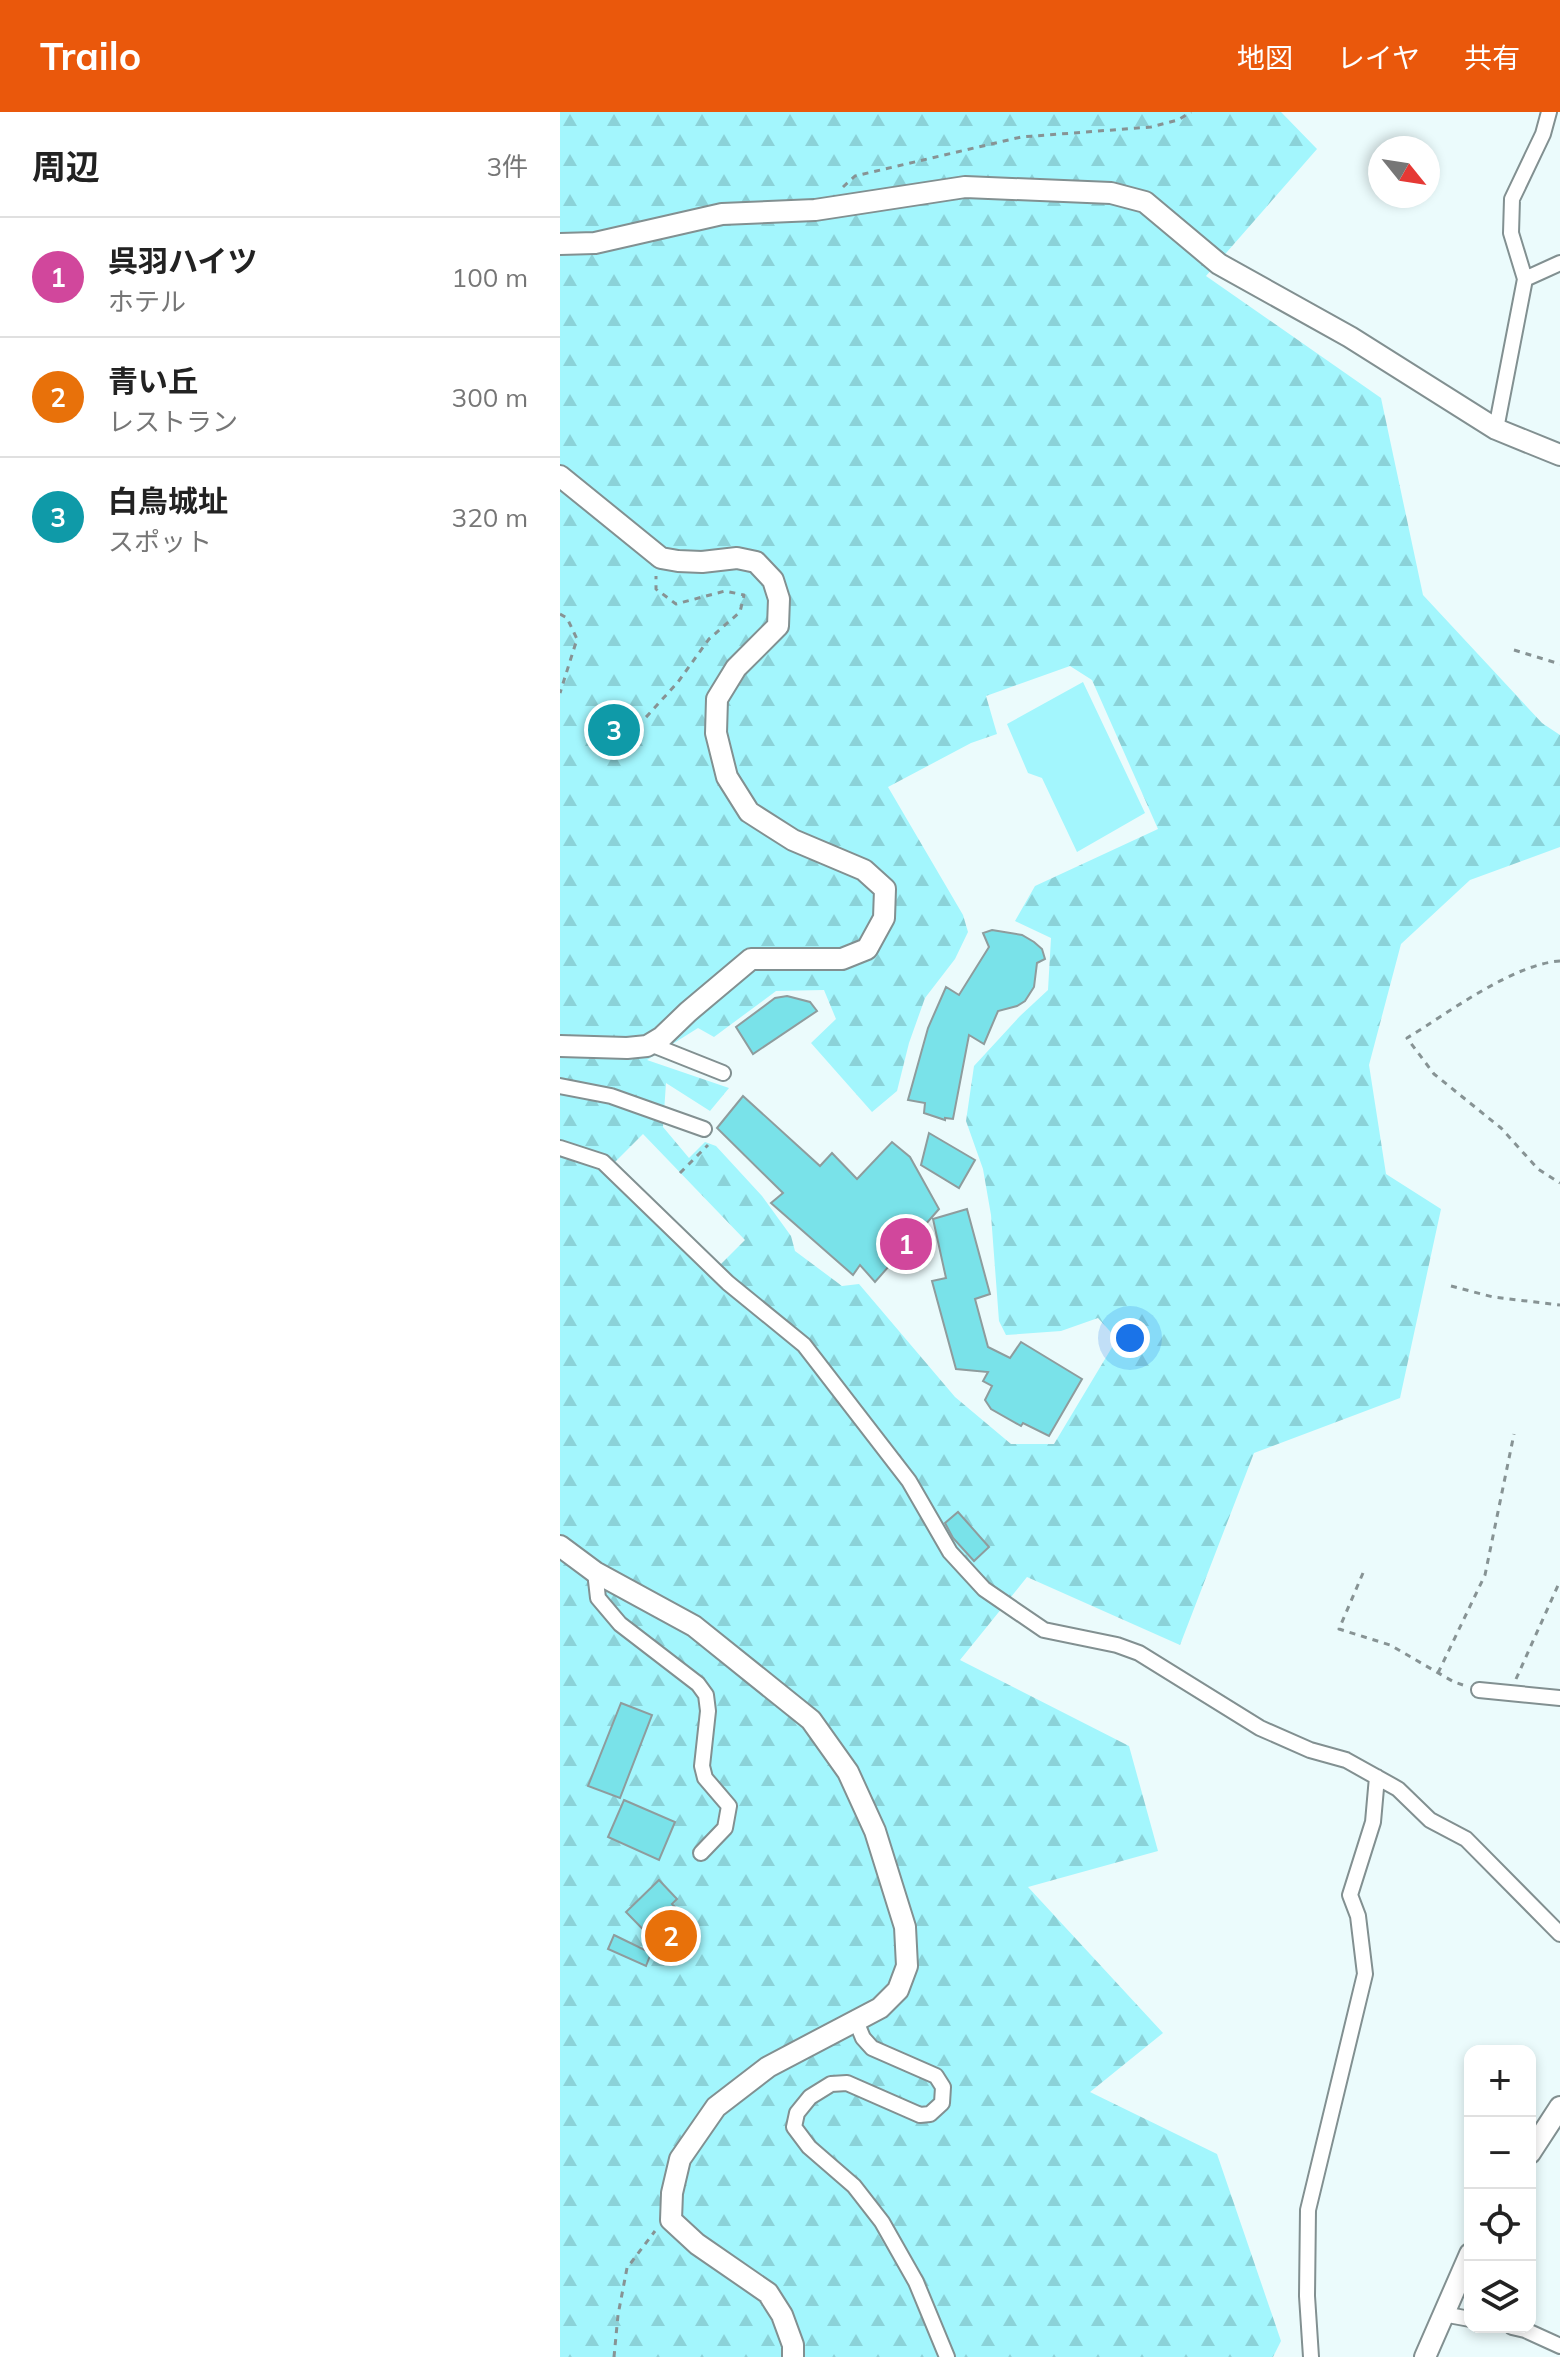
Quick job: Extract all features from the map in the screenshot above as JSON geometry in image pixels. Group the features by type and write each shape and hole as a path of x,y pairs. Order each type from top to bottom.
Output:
{"street":[{"path":"1496,429 1525,279 1511,233 1512,199 1543,134 1549,112"},
{"path":"560,244 595,243 722,214 815,210 965,187 1111,193 1145,202 1219,264 1350,337 1496,429 1560,455"},
{"path":"1525,279 1560,263"},
{"path":"560,476 661,558 702,562 737,558 756,562 773,580 779,599 778,626 736,668 717,699 716,733 727,777 749,812 793,840 864,870 885,889 884,918 867,949 842,959 751,959 650,1044 627,1048 560,1046"},
{"path":"650,1044 723,1073"},
{"path":"560,1086 611,1096 709,1134"},
{"path":"560,1148 603,1162 728,1283 804,1345 909,1481 950,1552 984,1589 1044,1630 1117,1645 1139,1653 1260,1728 1310,1750 1346,1760 1398,1789 1430,1820 1466,1839 1560,1934"},
{"path":"560,1546 595,1572 694,1626 811,1720 848,1772 875,1831 905,1927 907,1966 898,1990 880,2008 768,2067 716,2107 680,2159 672,2193 671,2220 697,2244 768,2293 782,2315 793,2345 793,2357"},
{"path":"595,1572 598,1598 620,1624 698,1684 706,1695 708,1711 702,1766 705,1778 729,1806 725,1828 701,1853"},
{"path":"1479,1690 1560,1698"},
{"path":"1311,2357 1307,2296 1308,2210 1365,1974 1358,1916 1350,1895 1373,1822 1377,1777"},
{"path":"856,2021 863,2038 872,2048 936,2076 943,2087 942,2103 930,2114 920,2115 847,2083 831,2084 810,2097 797,2113 794,2127 809,2147 854,2186 882,2222 916,2282 947,2357"},
{"path":"1536,2144 1560,2107"},
{"path":"1425,2357 1467,2261"},
{"path":"1443,2314 1464,2318"},
{"path":"1527,2333 1560,2346"}],"path":[{"path":"835,195 855,176 1021,137 1151,127 1178,120 1191,112"},
{"path":"638,726 678,682 709,639 740,612 744,595 725,591 676,604 656,589 656,568"},
{"path":"560,614 567,618 577,639 560,693"},
{"path":"1514,650 1560,664"},
{"path":"1560,961 1544,962 1512,974 1407,1038 1434,1074 1501,1128 1538,1169 1560,1183"},
{"path":"680,1173 709,1134"},
{"path":"1451,1286 1493,1297 1560,1305"},
{"path":"1438,1673 1485,1575 1514,1434"},
{"path":"1363,1573 1339,1629 1390,1645 1454,1682 1479,1690"},
{"path":"1510,1693 1560,1581"},
{"path":"614,2357 627,2268 659,2226 671,2220"}],"green space":[{"path":"560,112 1281,112 1317,149 1206,276 1381,398 1423,595 1542,723 1560,735 1560,847 1470,880 1401,944 1369,1065 1386,1174 1441,1209 1400,1398 1254,1453 1180,1645 1027,1577 960,1660 1129,1746 1158,1851 1028,1887 1163,2033 1090,2092 1217,2154 1281,2341 1273,2357 560,2357","holes":["1070,666 1092,680 1158,829 1035,886 1015,921 1051,938 1048,990 974,1066 966,1121 983,1169 991,1215 999,1321 1006,1335 1061,1331 1098,1318 1117,1339 1054,1444 1011,1444 955,1397 859,1284 842,1286 795,1251 791,1236 762,1196 716,1146 705,1142 689,1158 663,1127 666,1083 710,1111 729,1088 647,1060 698,1028 714,1037 776,991 824,990 836,1019 811,1043 872,1112 897,1091 925,998 955,959 968,932 963,915 888,787 971,743 997,734 986,696","643,1134 745,1240 718,1267 613,1164"]},
{"path":"1083,682 1145,813 1077,852 1042,778 1028,773 1007,724"}],"building":[{"path":"992,930 1022,935 1042,949 1045,959 1037,963 1034,987 1025,1001 998,1011 984,1044 969,1035 953,1119 945,1120 924,1113 925,1103 908,1100 928,1028 946,987 959,995 989,947 983,933"},
{"path":"787,996 810,1002 817,1011 753,1054 736,1027 775,998"},
{"path":"743,1096 820,1166 832,1153 857,1179 892,1142 910,1157 939,1209 875,1282 860,1265 853,1275 771,1203 783,1193 717,1128"},
{"path":"929,1133 975,1160 959,1188 921,1165"},
{"path":"967,1209 990,1294 975,1299 988,1347 1010,1358 1021,1342 1082,1379 1049,1436 1023,1423 1021,1426 991,1409 985,1400 992,1386 983,1381 988,1372 956,1369 932,1281 946,1278 933,1219"},
{"path":"958,1512 989,1547 974,1561 953,1538 945,1523"},
{"path":"621,1703 652,1715 620,1798 588,1786"},
{"path":"624,1800 675,1822 659,1860 608,1837"},
{"path":"659,1880 677,1899 672,1904 696,1930 669,1956 626,1912"},
{"path":"614,1935 651,1953 646,1966 608,1949"}],"place":[{"name":"白鳥城址","path":"614,730"},
{"name":"呉羽ハイツ","path":"906,1244"},
{"name":"青い丘","path":"671,1936"}]}
